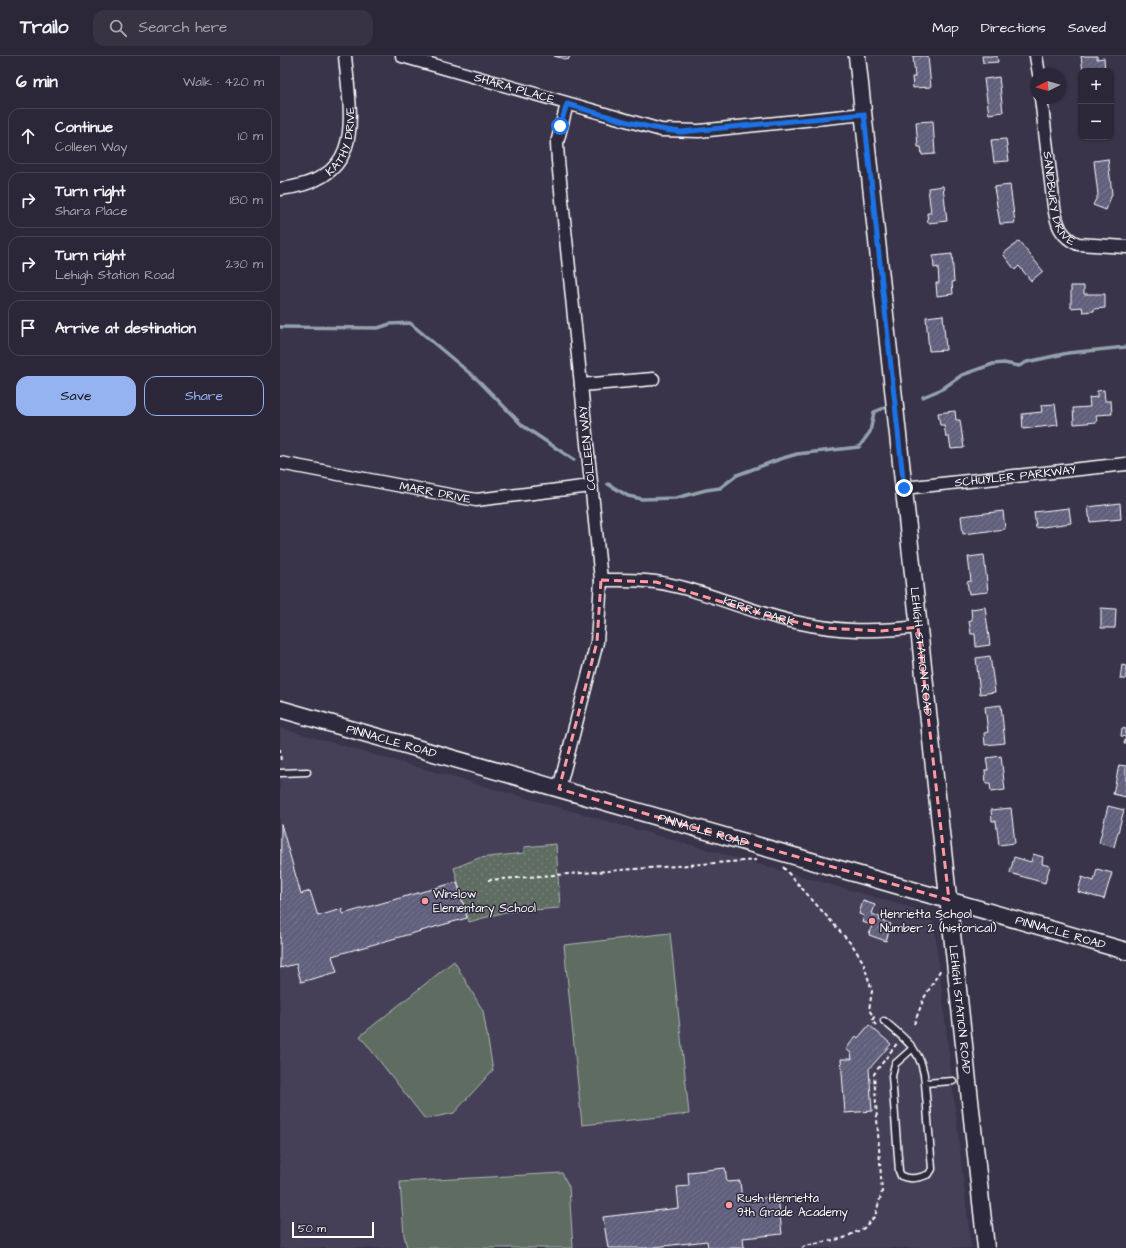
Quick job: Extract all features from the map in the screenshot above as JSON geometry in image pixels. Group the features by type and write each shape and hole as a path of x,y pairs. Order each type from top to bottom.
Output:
{"main road":[{"name":"LEHIGH STATION ROAD","path":"857,56 986,1248"},
{"name":"PINNACLE ROAD","path":"280,709 1126,951"}],"street":[{"name":"KATHY DRIVE","path":"280,189 306,185 322,178 338,164 343,154 350,132 351,119 345,56"},
{"name":"SHARA PLACE","path":"402,56 638,125 661,130 681,132 864,114"},
{"path":"1036,56 1037,68"},
{"name":"COLLEEN WAY","path":"560,789 597,642 601,580 558,161 557,142 567,104"},
{"name":"SANDBURY DRIVE","path":"1042,104 1056,223 1060,231 1071,242 1078,244 1126,247"},
{"path":"581,385 652,379"},
{"name":"MARR DRIVE","path":"280,463 476,500 591,486"},
{"name":"SCHUYLER PARKWAY","path":"904,488 1126,464"},
{"name":"KERRY PARK","path":"601,580 656,582 682,588 772,617 824,628 851,631 874,631 918,627"}],"lane":[{"path":"280,773 307,772"},
{"path":"884,1021 913,1048 921,1059 924,1070 932,1169 929,1174 922,1177 906,1178 901,1176 899,1171 892,1076 895,1064 913,1048"},
{"path":"925,1083 953,1081"}],"path":[{"path":"280,749 281,763"},
{"path":"488,880 756,860"},
{"path":"783,867 853,946 863,962 872,991 869,1010 870,1014 874,1017 872,1021 877,1026"},
{"path":"914,1024 924,998 941,970"},
{"path":"802,1248 805,1246 844,1238 864,1228 875,1216 882,1192 874,1074 894,1049 896,1043 893,1040"}],"highlighted area":[{"path":"601,580 656,582 772,617 824,628 881,631 918,627 949,900 932,895 559,789 597,642"}],"shaded area":[{"path":"280,728 923,911 934,923 971,1248 280,1248"}],"green space":[{"path":"556,844 560,908 505,912 469,922 454,868 479,858 524,853 524,847"},
{"path":"670,933 689,1114 582,1125 564,945"},
{"path":"454,961 483,1011 493,1070 454,1113 425,1119 360,1036"},
{"path":"562,1173 569,1187 573,1248 407,1248 404,1235 400,1182"}],"building":[{"path":"554,56 570,56 568,60"},
{"path":"913,56 928,56 931,87 913,88 912,77 915,77"},
{"path":"982,56 997,56 998,62 983,63"},
{"path":"1081,56 1097,56 1097,59 1104,58 1105,68 1083,68"},
{"path":"999,77 1003,112 989,114 984,79"},
{"path":"933,121 935,154 922,155 921,147 918,147 916,122"},
{"path":"1006,139 1009,161 994,162 991,140"},
{"path":"1108,159 1112,194 1106,210 1093,205 1098,195 1094,161"},
{"path":"1010,185 1015,223 1000,224 994,187"},
{"path":"943,186 947,221 928,223 927,213 931,213 928,188"},
{"path":"1019,241 1043,271 1031,281 1019,266 1015,270 1003,254"},
{"path":"952,254 954,282 952,282 953,294 937,296 936,283 939,283 938,267 934,268 933,256"},
{"path":"1071,286 1084,286 1084,294 1105,294 1105,308 1083,312 1082,307 1071,308"},
{"path":"943,315 946,350 929,351 926,317"},
{"path":"1104,390 1105,401 1111,401 1112,414 1096,415 1097,422 1074,424 1073,408 1090,407 1089,398 1097,397 1097,391"},
{"path":"1055,404 1058,425 1023,429 1022,414 1042,412 1041,405"},
{"path":"955,411 956,420 960,420 964,448 951,449 949,437 946,437 944,425 940,425 938,413"},
{"path":"1120,503 1121,519 1090,522 1088,507"},
{"path":"1069,508 1071,523 1036,528 1034,512"},
{"path":"1003,511 1005,529 963,534 961,516"},
{"path":"984,555 988,592 969,594 967,582 971,581 968,557"},
{"path":"985,607 990,645 976,647 975,634 971,634 969,621 972,620 971,609"},
{"path":"1101,608 1116,609 1115,628 1101,628"},
{"path":"990,656 995,692 980,694 976,658"},
{"path":"1122,665 1126,666 1126,679 1120,679"},
{"path":"1001,705 1005,743 985,745 984,733 988,732 985,707"},
{"path":"1122,728 1126,729 1126,737 1121,736"},
{"path":"1001,756 1005,790 991,792 990,784 986,784 985,770 988,770 986,758"},
{"path":"1119,765 1126,766 1126,797 1113,794"},
{"path":"1108,806 1124,810 1114,847 1099,843"},
{"path":"1011,808 1015,843 999,845 996,821 992,821 991,810"},
{"name":"Winslow Elementary School","path":"281,824 301,894 310,891 318,916 342,909 343,914 457,882 467,918 332,956 337,972 301,982 296,964 280,968"},
{"path":"1033,854 1043,857 1042,864 1050,866 1045,883 1010,873 1014,857 1031,862"},
{"path":"1097,869 1112,873 1104,899 1078,892 1082,877 1094,881"},
{"name":"Henrietta School Number 2 (historical)","path":"863,901 875,905 872,914 880,917 879,920 891,924 886,941 869,935 872,925 862,922 864,916 859,914"},
{"path":"869,1025 891,1044 869,1069 872,1111 845,1113 841,1059 852,1059 851,1053 846,1049 856,1036 858,1038"},
{"name":"Rush Henrietta 9th Grade Academy","path":"725,1168 727,1182 740,1181 742,1201 778,1196 782,1234 743,1238 744,1248 708,1248 707,1241 646,1248 608,1248 603,1217 679,1208 677,1187 689,1186 688,1172"}],"waterway":[{"path":"280,327 378,328 390,324 410,323 479,381 523,426 574,460"},
{"path":"923,397 942,389 962,375 993,364 1004,363 1019,366 1027,362 1068,353 1126,347"},
{"path":"608,484 628,496 642,499 676,498 720,488 737,475 780,459 797,454 859,447 870,432 874,412 884,408"}],"place":[{"name":"Winslow Elementary School","path":"425,901"},
{"name":"Henrietta School Number 2 (historical)","path":"872,921"},
{"name":"Rush Henrietta 9th Grade Academy","path":"729,1205"}],"route":[{"path":"560,126 567,104 638,125 661,130 681,132 864,114 904,488"}]}
